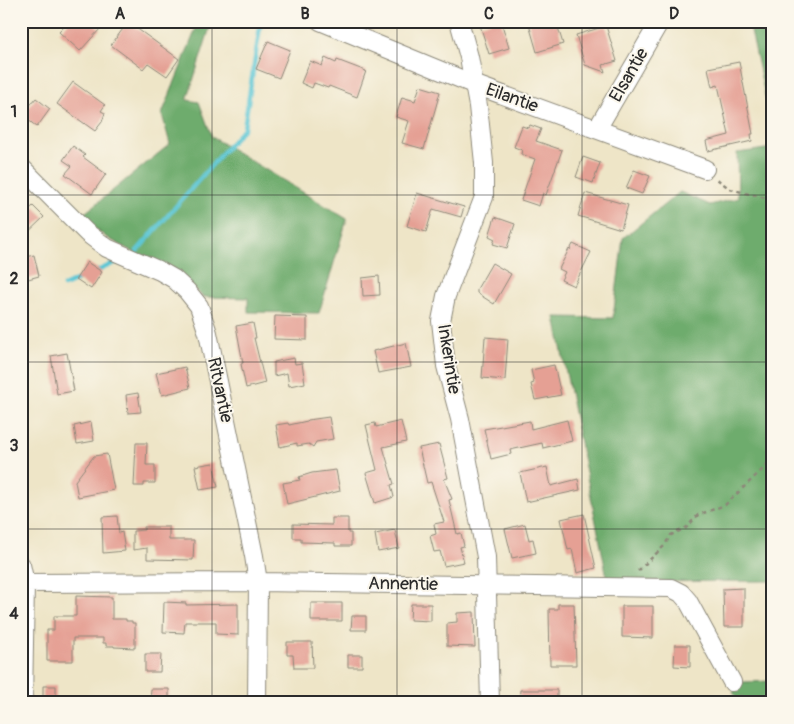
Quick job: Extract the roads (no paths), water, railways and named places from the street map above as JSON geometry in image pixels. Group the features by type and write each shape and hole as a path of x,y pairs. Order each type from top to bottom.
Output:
{"street":[{"name":"Eilantie","path":"320,21 473,84 705,169"},
{"name":"Inkerintie","path":"459,21 469,57 478,106 484,163 484,197 446,296 441,322 446,366 460,419 486,557 490,703"},
{"name":"Elsantie","path":"597,129 660,21"},
{"name":"Ritvantie","path":"21,167 87,233 108,248 174,279 199,306 208,333 258,582 257,703"},
{"path":"21,565 23,583 23,703"},
{"name":"Annentie","path":"23,583 258,582 671,588 681,593 688,601 732,682"}],"waterway":[{"path":"137,251 244,128 261,21"},
{"path":"95,272 121,260"},
{"path":"64,286 81,278"}]}
